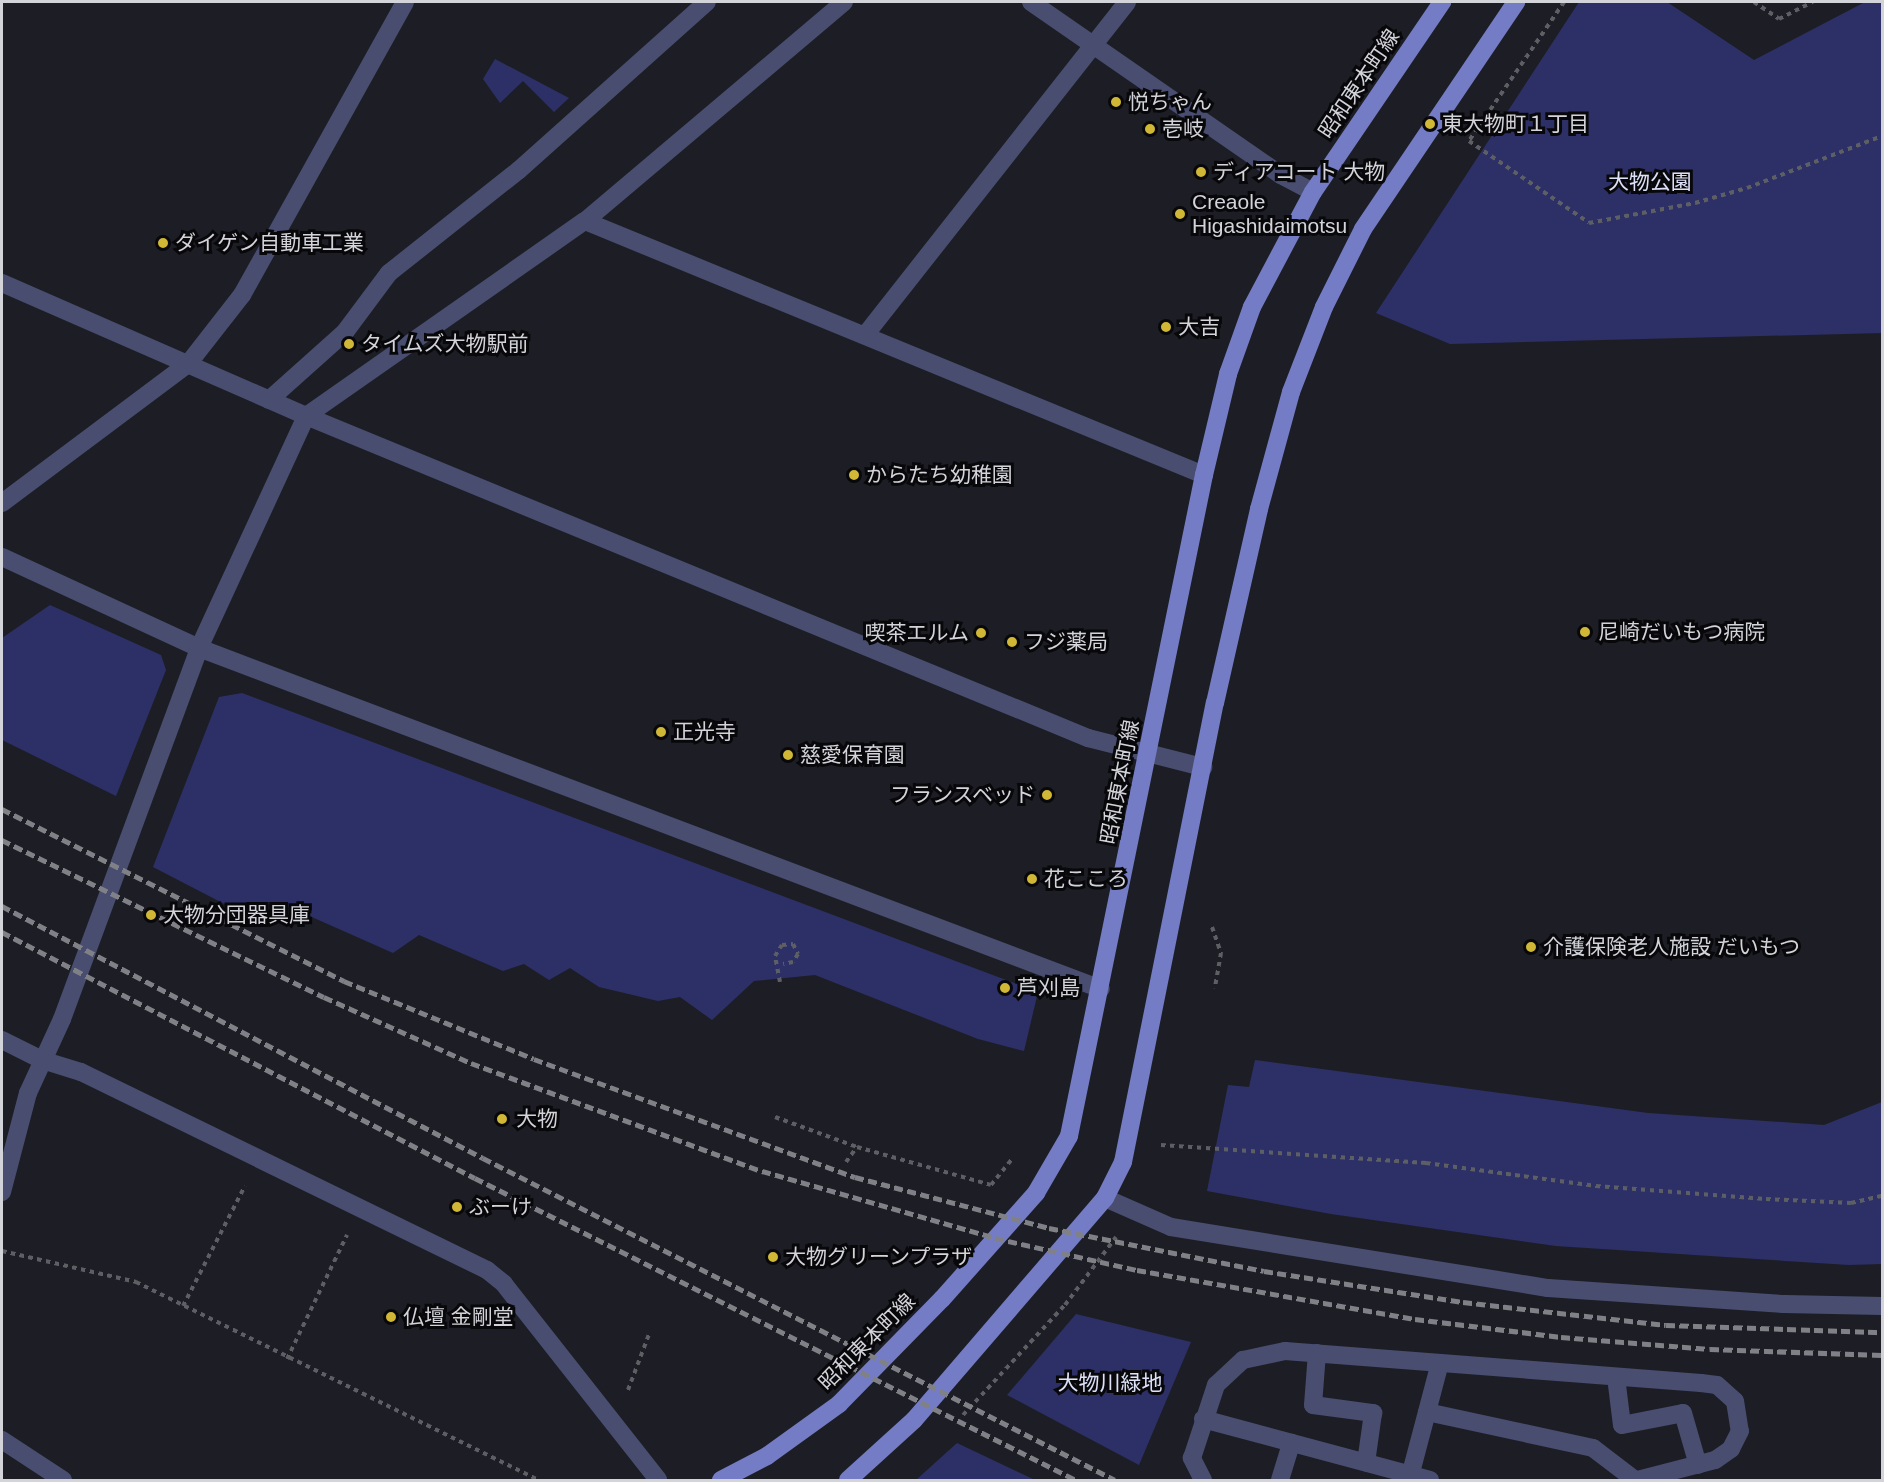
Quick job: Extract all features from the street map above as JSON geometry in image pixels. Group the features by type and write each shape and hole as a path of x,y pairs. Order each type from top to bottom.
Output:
{"main road":[{"name":"昭和東本町線","path":"721,1480 767,1456 839,1404 942,1299 1036,1193 1069,1136 1101,989 1204,474 1228,374 1252,308 1313,192 1442,2"},
{"path":"848,1480 914,1420 1106,1198 1123,1162 1203,767 1259,508 1305,352 1363,229 1516,2"}],"street":[{"path":"2,503 188,364 242,295 405,2"},
{"path":"269,400 345,332 389,273 519,170 707,2"},
{"path":"2,1191 28,1093 62,1019 199,648 306,416 585,221 844,2"},
{"path":"1031,2 1281,175 1313,192"},
{"path":"866,334 1127,2"},
{"path":"585,221 1204,474"},
{"path":"2,283 306,416 1088,738 1203,767"},
{"path":"2,557 199,648 1101,989"},
{"path":"2,1040 42,1060 81,1072 464,1255 504,1284 658,1480"},
{"path":"1106,1198 1171,1227 1548,1288 1784,1304 1882,1306"},
{"path":"1203,1480 1192,1458 1216,1385 1244,1360 1285,1351 1716,1385 1736,1401 1740,1431 1731,1449 1715,1460 1636,1480 1593,1448 1427,1412"},
{"path":"1317,1353 1313,1405 1373,1413 1366,1463"},
{"path":"1409,1478 1440,1363"},
{"path":"1616,1377 1622,1425 1683,1413 1698,1465"},
{"path":"1203,1419 1366,1463 1409,1478 1430,1480"},
{"path":"2,1440 63,1480"},
{"path":"1280,1480 1291,1443"}],"path":[{"path":"1564,2 1469,141 1589,222 1695,203 1747,188 1882,136"},
{"path":"1754,2 1779,19 1813,2"},
{"path":"1212,927 1221,953 1215,988"},
{"path":"780,982 775,956 782,945 793,945 798,954 794,962 783,964"},
{"path":"774,1117 857,1147 991,1185 1013,1158"},
{"path":"1161,1145 1426,1164 1596,1186 1766,1199 1851,1203 1882,1196"},
{"path":"846,1162 857,1147"},
{"path":"183,1306 259,1158"},
{"path":"287,1359 361,1206"},
{"path":"958,1419 1065,1305 1117,1236"},
{"path":"2,1251 136,1282 287,1359 537,1480"},
{"path":"625,1397 649,1334"}],"green space":[{"name":"大物公園","path":"1579,2 1667,2 1754,60 1865,2 1882,2 1882,333 1450,344 1376,313"},
{"path":"495,59 569,98 554,112 523,81 500,103 483,79"},
{"path":"50,605 161,655 166,670 116,796 2,740 2,638"},
{"path":"242,693 1038,992 1024,1051 978,1039 815,975 754,981 712,1020 680,997 658,1001 599,987 570,968 549,980 524,964 503,971 419,935 393,953 278,902 236,910 153,867 219,697"},
{"path":"1255,1060 1648,1113 1824,1125 1882,1102 1882,1264 1849,1265 1556,1246 1331,1214 1207,1191 1228,1085 1249,1087"},
{"name":"大物川緑地","path":"1076,1314 1191,1342 1139,1465 1007,1395"},
{"path":"957,1443 1035,1480 916,1480"}],"railway":[{"path":"2,809 344,981 534,1059 855,1177 1049,1228 1264,1271 1463,1302 1666,1325 1882,1332"},
{"path":"2,840 324,997 471,1063 762,1171 995,1238 1137,1270 1415,1319 1561,1337 1710,1349 1882,1355"},
{"path":"2,906 483,1158 1115,1480"},
{"path":"2,932 475,1178 1076,1480"}],"place":[{"name":"悦ちゃん","path":"1116,102"},
{"name":"東大物町１丁目","path":"1430,124"},
{"name":"壱岐","path":"1150,129"},
{"name":"ディアコート 大物","path":"1201,172"},
{"name":"Creaole Higashidaimotsu","path":"1180,214"},
{"name":"ダイゲン自動車工業","path":"163,243"},
{"name":"大吉","path":"1166,327"},
{"name":"タイムズ大物駅前","path":"349,344"},
{"name":"からたち幼稚園","path":"854,475"},
{"name":"尼崎だいもつ病院","path":"1585,632"},
{"name":"喫茶エルム","path":"981,633"},
{"name":"フジ薬局","path":"1012,642"},
{"name":"正光寺","path":"661,732"},
{"name":"慈愛保育園","path":"788,755"},
{"name":"フランスベッド","path":"1047,795"},
{"name":"花こころ","path":"1032,879"},
{"name":"大物分団器具庫","path":"151,915"},
{"name":"介護保険老人施設 だいもつ","path":"1531,947"},
{"name":"芦刈島","path":"1005,988"},
{"name":"大物","path":"502,1119"},
{"name":"ぶーけ","path":"457,1207"},
{"name":"大物グリーンプラザ","path":"773,1257"},
{"name":"仏壇 金剛堂","path":"391,1317"}]}
